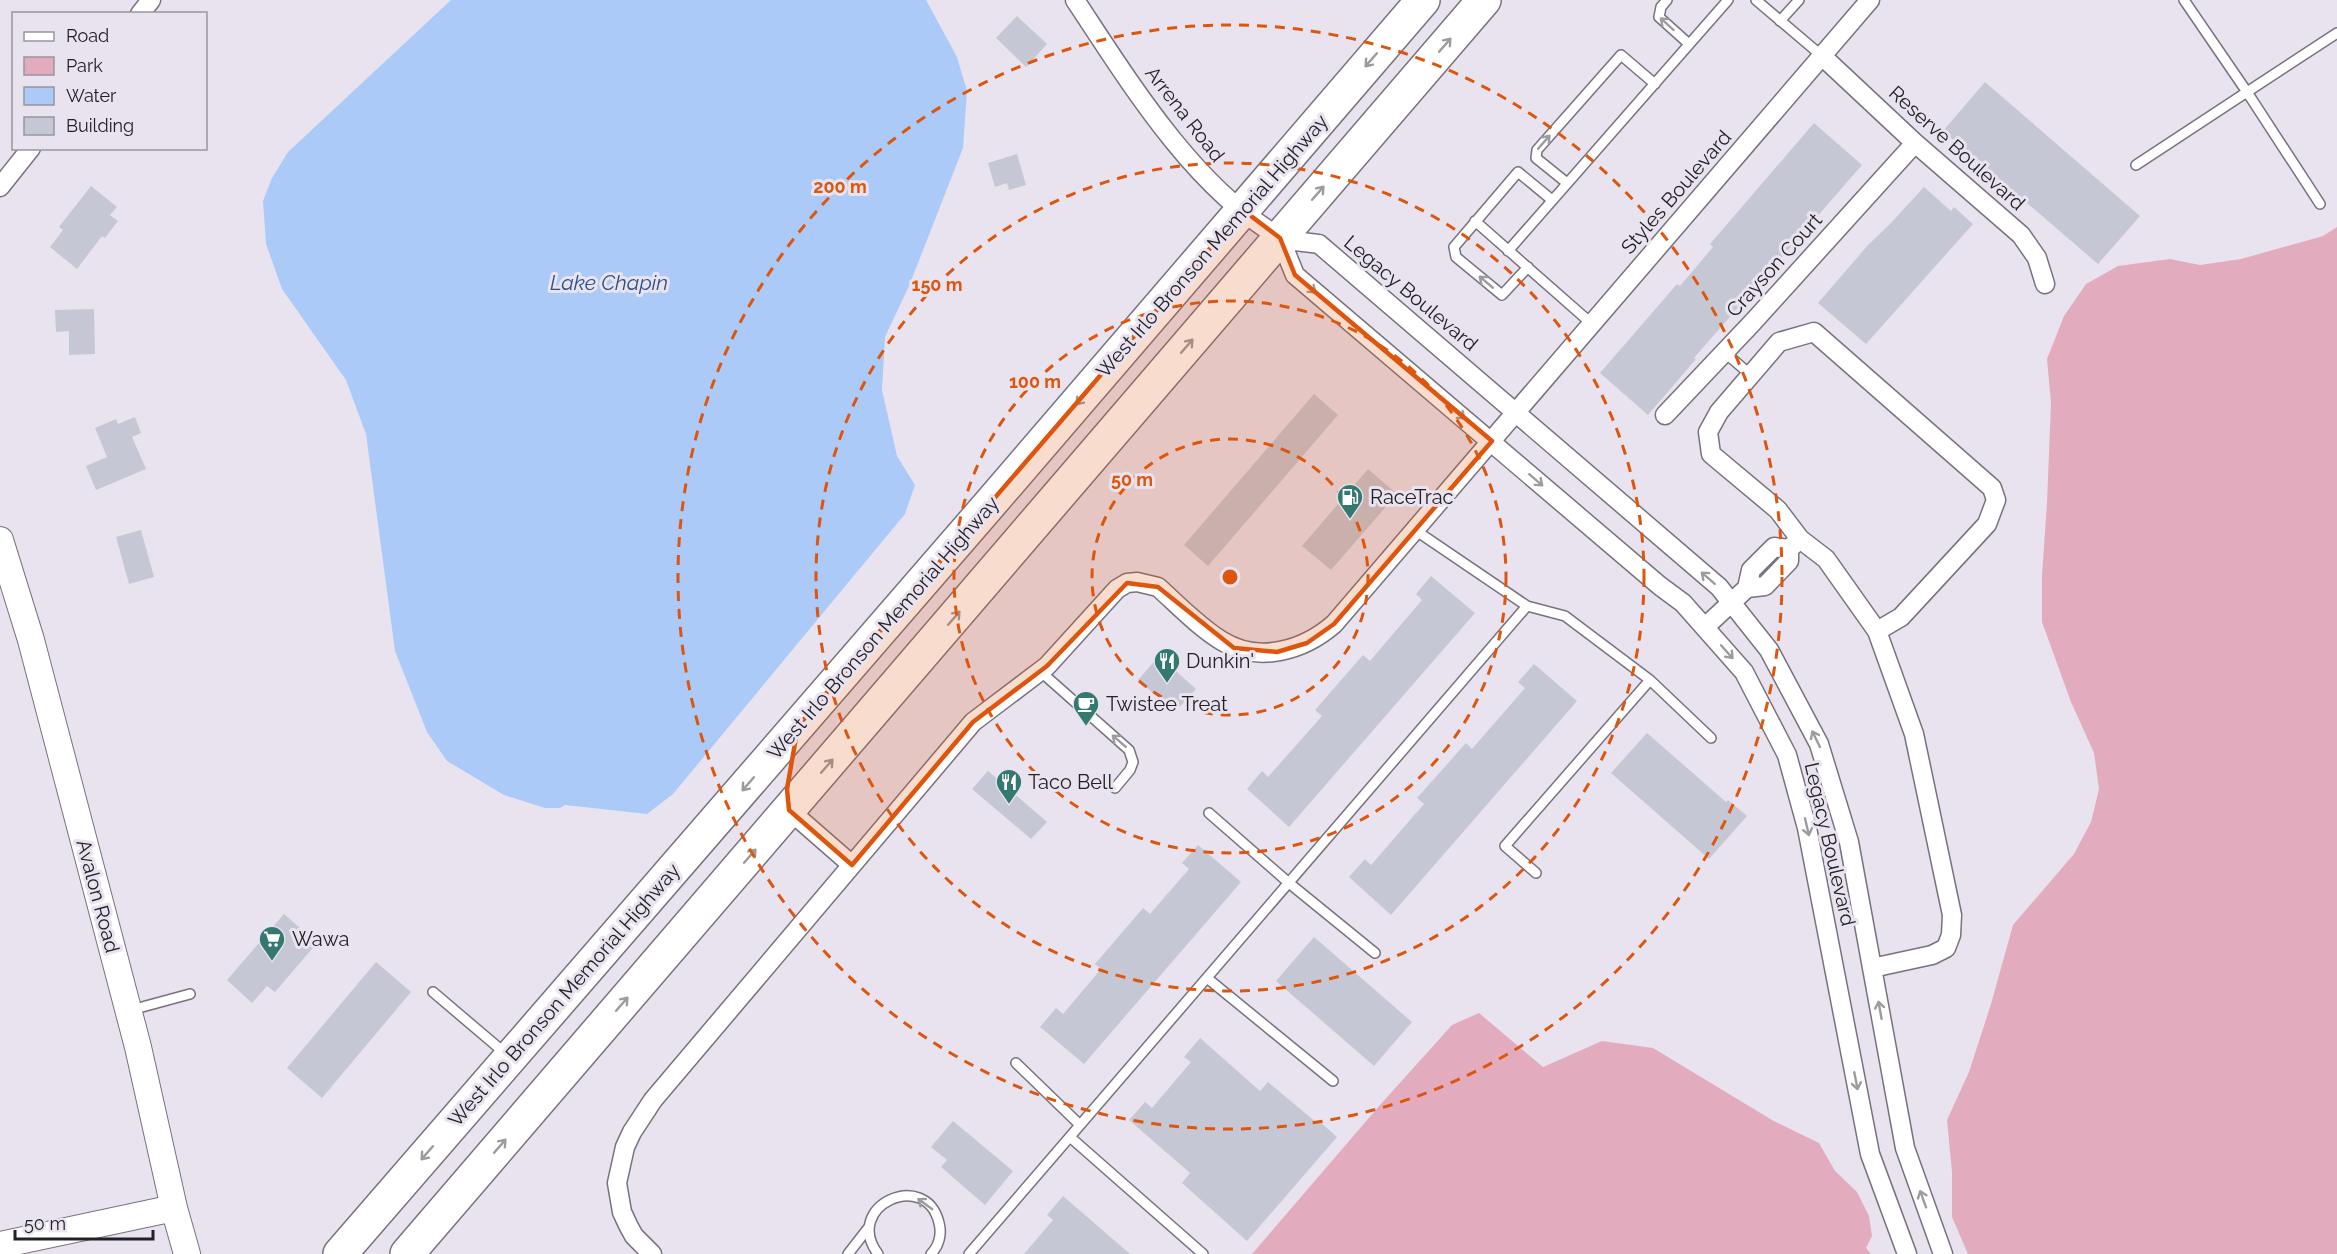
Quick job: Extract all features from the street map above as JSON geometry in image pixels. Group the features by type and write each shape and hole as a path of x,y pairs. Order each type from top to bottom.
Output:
{"highway":[{"name":"West Irlo Bronson Memorial Highway","path":"340,1254 1423,0"},
{"path":"407,1254 1484,0"},
{"path":"789,810 788,778 798,726"}],"main road":[{"name":"Avalon Road","path":"0,540 30,640 128,1010 174,1208 187,1254"},
{"path":"0,1245 174,1208"}],"street":[{"path":"142,12 151,0"},
{"name":"Arrena Road","path":"1075,0 1160,124 1200,172 1243,210 1280,238"},
{"name":"Styles Boulevard","path":"652,1254 634,1236 619,1198 617,1183 619,1165 632,1132 653,1100 694,1049 973,722 1040,672 1118,589 1127,583 1147,583 1158,587 1213,634 1234,648 1261,653 1291,649 1322,635 1492,441 1870,0"},
{"name":"Reserve Boulevard","path":"1822,56 1915,143 2021,235 2037,258 2045,284"},
{"name":"Crayson Court","path":"1665,415 1915,143"},
{"path":"0,187 29,150"},
{"name":"Legacy Boulevard","path":"1280,238 1319,244 1719,586 1769,650 1819,744 1849,842 1905,1148 1943,1254"},
{"name":"Legacy Boulevard","path":"1280,238 1295,275 1651,579 1683,603 1744,672 1787,755 1807,828 1870,1154 1907,1254"},
{"path":"1872,968 1932,954 1946,948 1951,935 1952,915 1914,734 1877,631 1826,559 1795,544 1778,510 1711,454 1708,432 1719,412 1779,342 1814,332 1992,488 1996,500 1987,524 1901,617 1877,631"},
{"path":"1705,627 1747,588 1765,586 1789,561 1795,544"},
{"path":"789,810 852,865"}],"lane":[{"path":"1667,0 1661,7 1659,17 1689,44"},
{"path":"1508,251 1728,0"},
{"path":"1756,0 1822,56"},
{"path":"1780,21 1799,0"},
{"path":"2184,0 2320,204"},
{"path":"2136,165 2337,33"},
{"path":"1567,183 1536,158 1537,150 1621,55 1655,84"},
{"path":"1528,267 1502,295 1456,256 1454,247 1518,172 1552,200"},
{"path":"1475,221 1592,324"},
{"path":"1724,352 1751,375"},
{"path":"1415,530 1527,606 1565,616 1650,680 1711,738"},
{"path":"969,1254 1527,606"},
{"path":"1040,672 1129,750 1133,762 1130,770 1115,788"},
{"path":"1536,873 1505,846 1650,680"},
{"path":"1209,813 1375,953"},
{"path":"1206,978 1333,1081"},
{"path":"433,992 510,1057"},
{"path":"128,1010 190,994"},
{"path":"1016,1063 1080,1125"},
{"path":"1070,1137 1203,1254"},
{"path":"848,1254 869,1227 879,1206 900,1196 911,1196 922,1200 938,1217 939,1240 932,1254"},
{"path":"869,1227 870,1239 878,1254"}],"highlighted area":[{"path":"1243,210 1280,238 1295,275 1492,441 1334,624 1307,643 1277,652 1234,648 1158,587 1127,583 1047,666 973,722 852,865 789,810 787,789 798,726"}],"green space":[{"path":"2337,227 2337,1254 1968,1254 1952,1217 1952,1172 1947,1120 1969,1072 2013,925 2074,854 2091,822 2099,789 2094,753 2071,702 2042,622 2042,575 2051,403 2047,359 2064,316 2086,284 2118,266 2170,259 2200,265 2241,259 2323,236"},
{"path":"1479,1013 1543,1067 1602,1041 1653,1048 1772,1120 1819,1143 1835,1171 1857,1192 1869,1216 1872,1236 1866,1248 1871,1254 1252,1254 1452,1025"}],"water":[{"name":"Lake Chapin","path":"451,0 926,0 957,57 967,91 963,148 909,286 885,337 882,390 897,456 915,485 905,514 673,794 647,814 565,805 560,808 545,808 504,795 447,761 427,732 395,651 366,434 346,380 282,289 266,244 263,201 272,178 288,152"}],"building":[{"path":"1017,16 1047,44 1026,67 996,38"},
{"path":"1985,82 2140,216 2098,264 1943,131"},
{"path":"1814,123 1862,165 1694,358 1696,359 1648,415 1600,373 1677,284 1680,286 1713,247 1710,244"},
{"path":"1017,154 1026,185 1009,190 1007,183 995,187 988,163"},
{"path":"91,186 117,207 110,215 118,221 105,238 102,236 77,269 50,247 63,230 59,227"},
{"path":"1924,187 1951,211 1954,207 1973,224 1866,344 1818,303 1868,245"},
{"path":"94,309 95,354 69,355 69,331 56,332 55,310"},
{"path":"1314,394 1338,415 1208,566 1184,545"},
{"path":"135,417 141,433 132,437 146,469 96,490 86,466 107,457 95,428 116,419 118,424"},
{"name":"RaceTrac","path":"1368,469 1397,494 1331,570 1302,546"},
{"path":"141,530 154,577 129,584 116,537"},
{"path":"1431,576 1475,613 1289,827 1247,789 1262,771 1268,777 1322,716 1315,710 1363,655 1370,661 1422,600 1416,594"},
{"name":"Dunkin'","path":"1159,656 1196,689 1175,712 1138,680"},
{"path":"1534,664 1577,701 1391,915 1349,877 1365,859 1371,865 1424,804 1417,798 1466,743 1472,749 1525,688 1518,682"},
{"path":"1647,733 1726,802 1728,800 1747,816 1709,859 1611,773"},
{"name":"Taco Bell","path":"988,771 1047,822 1031,839 972,789"},
{"path":"1198,845 1241,882 1084,1064 1040,1027 1056,1008 1063,1014 1101,969 1095,964 1143,908 1150,914 1189,869 1182,863"},
{"name":"Wawa","path":"284,914 317,943 275,992 267,986 252,1003 227,980"},
{"path":"1314,937 1412,1022 1374,1066 1276,981"},
{"path":"376,962 411,992 322,1098 287,1068"},
{"path":"1200,1038 1260,1091 1268,1082 1337,1137 1247,1241 1182,1183 1190,1173 1129,1120 1145,1102 1152,1108 1191,1062 1184,1057"},
{"path":"953,1121 1013,1171 985,1205 941,1167 947,1160 931,1147"},
{"path":"1063,1196 1130,1254 1024,1254 1053,1220 1047,1215"}],"place":[{"name":"RaceTrac","path":"1350,520"},
{"name":"Dunkin'","path":"1167,684"},
{"name":"Twistee Treat","path":"1086,727"},
{"name":"Taco Bell","path":"1009,805"},
{"name":"Wawa","path":"272,962"}]}
